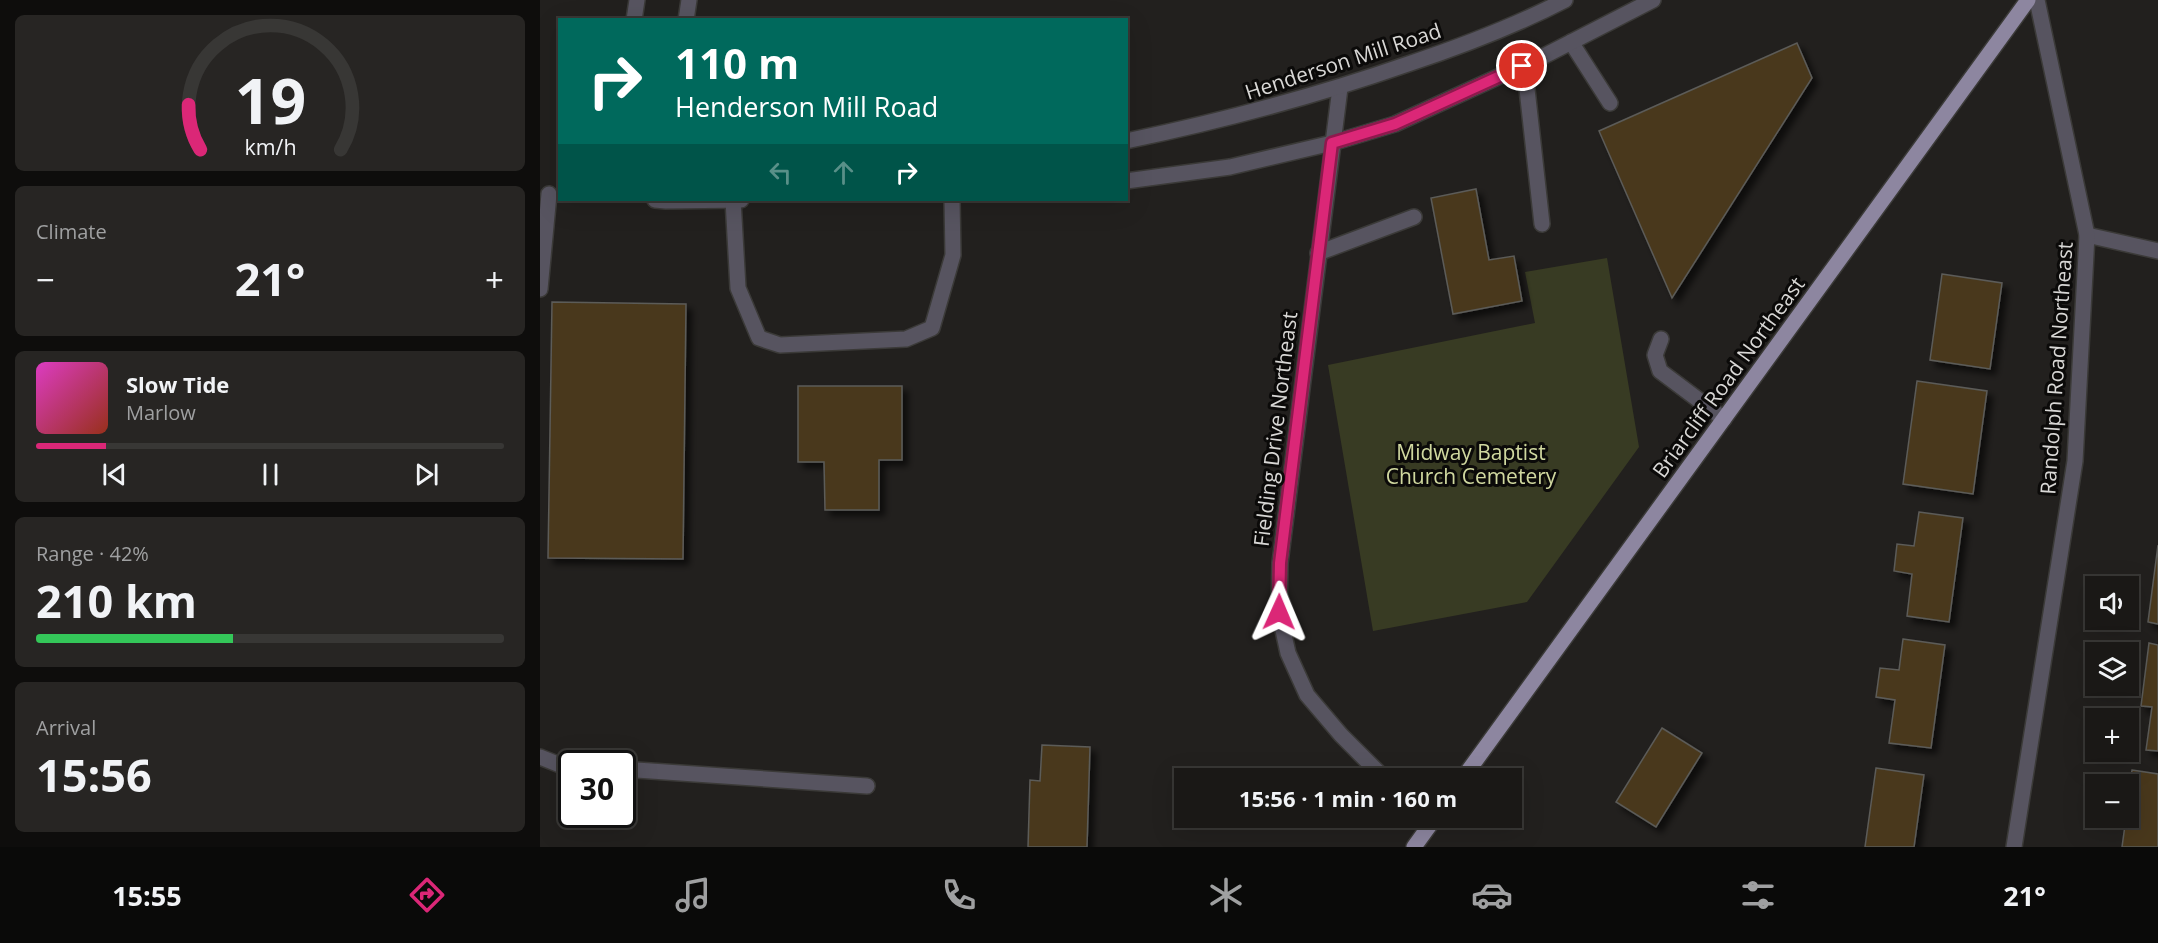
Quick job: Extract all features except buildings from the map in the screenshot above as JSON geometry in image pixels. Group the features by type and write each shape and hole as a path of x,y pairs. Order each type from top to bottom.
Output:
{"main road":[{"name":"Briarcliff Road Northeast","path":"1470,768 2028,0"},
{"path":"1414,847 1428,828"}],"street":[{"path":"634,18 637,0"},
{"path":"686,18 689,0"},
{"name":"Henderson Mill Road","path":"1128,141 1223,120 1340,88 1455,48 1565,0"},
{"path":"1128,181 1230,166 1332,143 1395,124 1522,66 1653,0"},
{"name":"Randolph Road Northeast","path":"2014,847 2075,461 2087,235 2037,0"},
{"path":"1571,42 1610,103"},
{"path":"1522,66 1527,89 1542,224"},
{"name":"Fielding Drive Northeast","path":"1340,88 1280,563 1279,612 1288,653 1307,695 1341,735 1374,768"},
{"path":"540,289 549,194"},
{"path":"733,201 738,288 759,338 780,345 906,339 932,328 953,255 952,201"},
{"path":"1318,253 1414,217"},
{"path":"2087,235 2158,251"},
{"path":"1661,339 1655,355 1660,371 1724,419"},
{"path":"540,757 558,764"},
{"path":"636,770 867,786"}],"green space":[{"name":"Midway Baptist Church Cemetery","path":"1607,258 1639,447 1527,602 1373,631 1328,365 1535,323 1525,272"}],"route":[{"path":"1279,612 1280,563 1332,143 1395,124 1522,66"}]}
